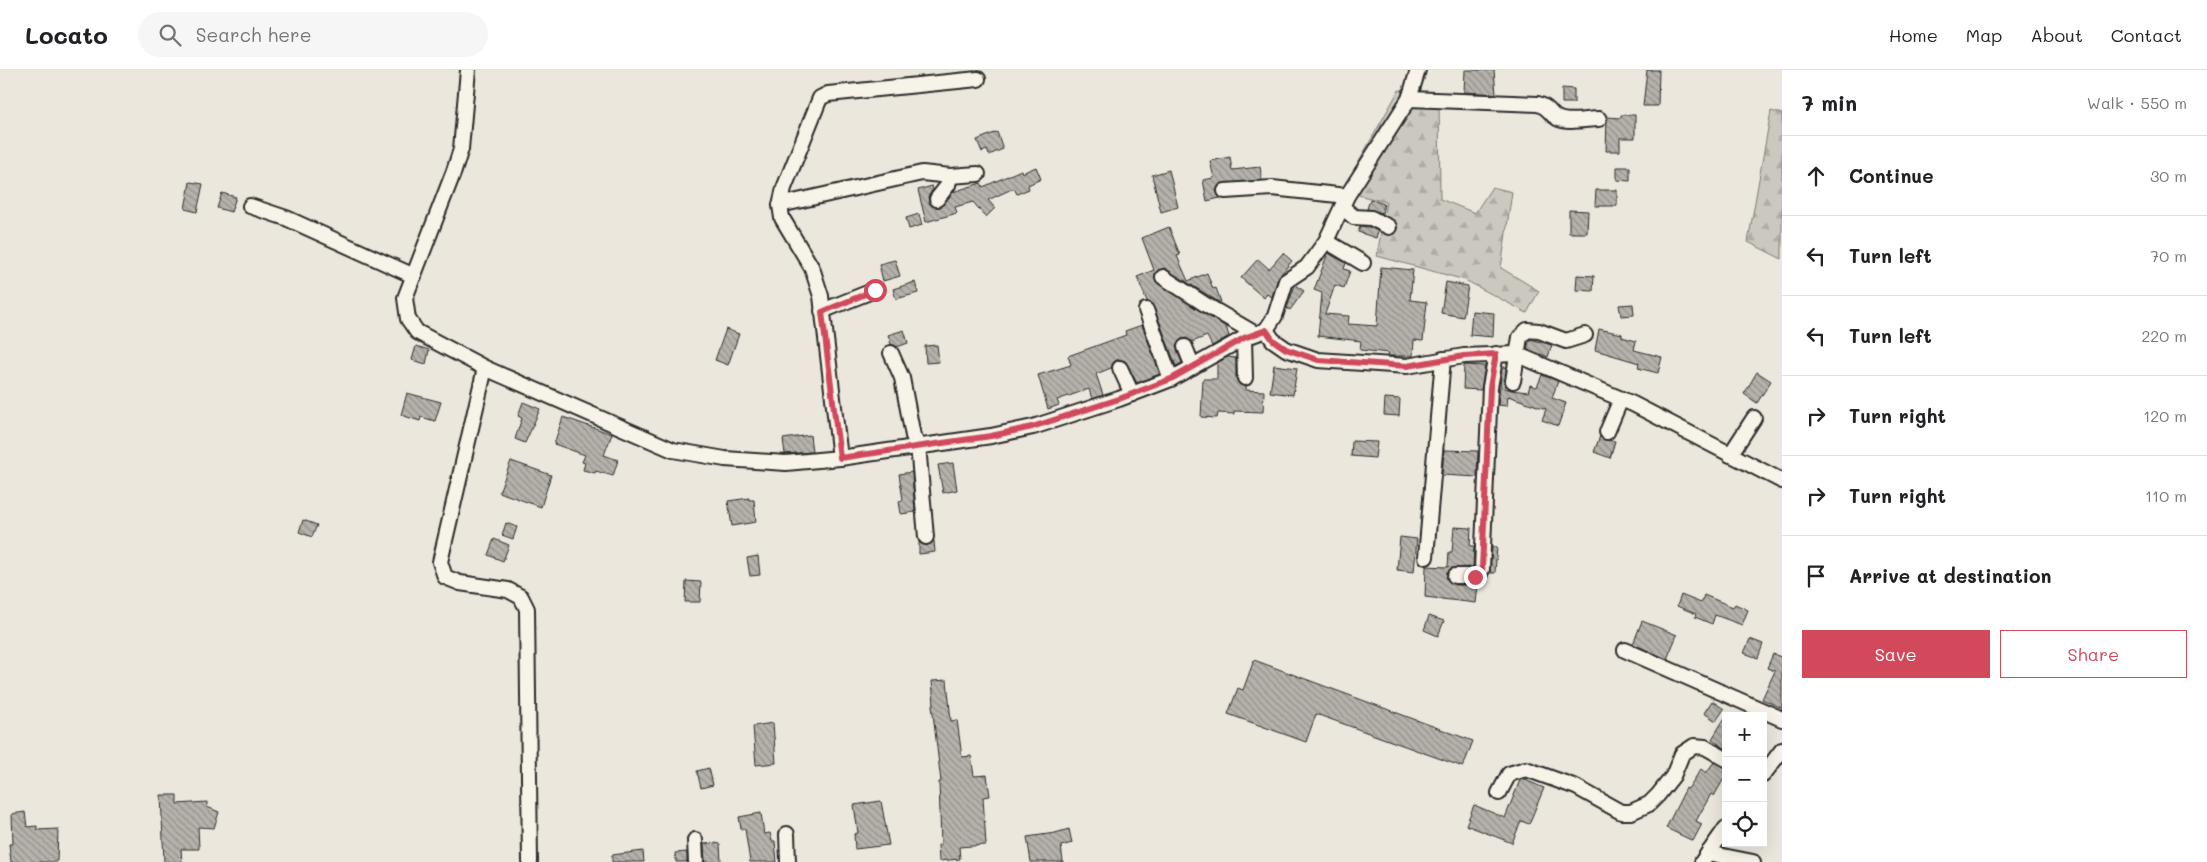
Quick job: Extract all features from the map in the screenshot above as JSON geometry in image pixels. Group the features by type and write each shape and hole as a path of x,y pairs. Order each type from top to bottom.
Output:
{"street":[{"path":"468,70 461,149 405,298 408,319 417,332 485,368 673,450 725,459 786,463 840,458 918,445 991,436 1032,427 1171,379 1255,334 1275,316 1286,282 1307,267 1326,241 1345,202 1408,99 1418,70"},
{"path":"840,458 821,296 812,268 782,218 780,205 784,188 820,98 828,94 978,79"},
{"path":"1408,99 1538,104 1548,107 1556,118 1565,120 1598,119"},
{"path":"780,205 922,172 950,176 978,174"},
{"path":"937,199 948,185 950,176"},
{"path":"1225,192 1272,188 1345,202 1354,216 1371,218 1389,226"},
{"path":"250,206 286,218 414,276"},
{"path":"1326,241 1364,263"},
{"path":"1163,277 1206,306 1255,334 1273,340 1286,349 1318,360 1407,366 1443,358 1516,354 1621,399 1782,480"},
{"path":"822,312 875,290"},
{"path":"1146,310 1171,379"},
{"path":"1512,381 1520,337 1527,330 1539,331 1566,341 1585,335"},
{"path":"1245,378 1255,334"},
{"path":"1185,348 1193,366"},
{"path":"892,353 902,378 913,436 918,445 926,537"},
{"path":"1456,576 1479,576 1482,569 1490,387 1496,354"},
{"path":"1426,557 1443,358"},
{"path":"485,368 440,562 445,577 460,583 508,590 521,597 527,609 530,862"},
{"path":"1120,368 1132,394"},
{"path":"1607,432 1621,399"},
{"path":"1730,455 1754,418"},
{"path":"1625,650 1782,719"},
{"path":"1499,793 1509,774 1526,769 1576,787 1621,812 1631,812 1648,804 1658,795 1673,776 1682,754 1694,746 1705,747 1722,757"},
{"path":"1767,770 1782,750"},
{"path":"787,834 788,862"},
{"path":"1722,834 1705,857 1753,862"},
{"path":"695,840 696,862"}],"green space":[{"path":"1399,90 1439,94 1440,199 1475,213 1492,187 1512,192 1501,268 1539,291 1527,313 1465,280 1377,256 1386,202 1342,191"},
{"path":"1771,111 1782,114 1782,259 1748,242"}],"building":[{"path":"1465,70 1494,70 1496,94 1464,92"},
{"path":"1647,70 1659,70 1658,106 1643,106"},
{"path":"1562,88 1574,89 1574,103 1562,103"},
{"path":"1621,115 1635,115 1635,138 1620,138 1620,151 1606,151 1607,117 1621,118"},
{"path":"997,132 1003,149 989,155 987,150 982,152 977,140"},
{"path":"1230,157 1232,170 1260,167 1262,180 1221,184 1216,191 1220,198 1207,201 1203,180 1214,178 1210,161"},
{"path":"1036,167 1041,179 1028,185 1029,189 1017,194 1014,188 988,200 995,208 986,217 973,202 955,207 957,213 926,222 918,190 932,186 933,189 928,197 929,202 932,206 940,207 953,192 981,183 983,187 1021,170 1022,173"},
{"path":"1617,167 1630,167 1630,181 1617,180"},
{"path":"1169,170 1178,207 1161,212 1152,175"},
{"path":"190,182 203,184 197,212 185,209"},
{"path":"1596,190 1617,190 1617,206 1595,206"},
{"path":"222,193 236,197 231,212 217,208"},
{"path":"1370,199 1384,204 1382,213 1367,209"},
{"path":"1569,210 1588,211 1587,233 1569,233"},
{"path":"919,214 922,225 909,229 906,218"},
{"path":"1360,226 1378,231 1376,238 1358,232"},
{"path":"1169,227 1180,255 1177,256 1188,281 1207,273 1213,289 1216,288 1221,302 1164,268 1155,273 1155,281 1226,327 1229,336 1212,346 1207,336 1192,342 1187,338 1181,339 1176,346 1182,363 1176,366 1154,307 1147,301 1137,277 1154,270 1142,238"},
{"path":"1283,253 1292,261 1278,278 1272,297 1267,294 1264,298 1241,278 1258,259 1269,269"},
{"path":"1328,253 1346,263 1344,269 1350,271 1344,288 1335,285 1325,314 1349,316 1348,324 1377,326 1381,267 1413,270 1410,300 1427,302 1423,341 1414,340 1413,356 1388,356 1389,353 1360,350 1361,341 1318,336 1322,293 1314,290"},
{"path":"895,260 900,276 883,281 879,264"},
{"path":"1577,275 1594,276 1593,291 1576,290"},
{"path":"915,282 918,293 896,299 893,289"},
{"path":"1446,282 1468,286 1463,317 1441,313"},
{"path":"1295,285 1304,291 1290,310 1287,308"},
{"path":"1633,304 1634,315 1621,316 1619,305"},
{"path":"1472,311 1494,313 1493,337 1470,335"},
{"path":"1142,325 1160,374 1137,383 1125,361 1117,360 1111,368 1096,374 1103,395 1092,399 1089,389 1057,400 1059,405 1048,409 1038,375 1071,365 1068,356 1126,335 1125,331"},
{"path":"726,329 739,334 728,365 715,360"},
{"path":"1599,329 1622,334 1622,337 1636,341 1634,350 1662,357 1658,373 1638,368 1639,363 1595,350"},
{"path":"904,330 908,343 897,347 891,344 888,335"},
{"path":"1530,339 1552,345 1548,357 1527,349"},
{"path":"937,345 939,362 926,363 925,346"},
{"path":"416,346 429,350 426,364 412,360"},
{"path":"1227,357 1236,358 1236,379 1240,385 1246,387 1246,390 1264,391 1263,412 1234,411 1234,414 1218,413 1217,418 1201,417 1203,379 1217,379 1217,363"},
{"path":"1274,365 1297,368 1293,395 1270,392"},
{"path":"1464,365 1485,366 1481,390 1463,389"},
{"path":"1502,367 1506,367 1505,388 1511,390 1528,392 1530,385 1537,387 1542,375 1558,381 1552,398 1566,403 1558,426 1542,420 1546,409 1508,396 1507,406 1498,405"},
{"path":"1757,372 1771,381 1757,403 1744,394"},
{"path":"407,393 441,402 435,421 421,417 420,421 401,415"},
{"path":"1385,398 1400,399 1399,416 1384,415"},
{"path":"523,402 540,409 525,443 515,439 522,418 518,416"},
{"path":"563,417 612,434 604,455 618,460 613,476 596,471 595,473 583,470 585,463 582,462 585,455 554,444"},
{"path":"810,435 812,452 785,454 783,439"},
{"path":"1600,436 1604,440 1615,441 1610,458 1594,452"},
{"path":"1352,441 1377,442 1375,458 1351,456"},
{"path":"1444,450 1478,451 1477,477 1442,475"},
{"path":"511,461 551,475 541,507 499,492"},
{"path":"953,463 957,490 943,493 938,465"},
{"path":"912,472 915,512 901,514 899,501 903,500 899,474"},
{"path":"749,498 749,500 754,500 756,522 732,526 728,501"},
{"path":"303,520 317,525 312,537 299,532"},
{"path":"506,523 517,527 513,539 502,535"},
{"path":"1454,527 1471,528 1470,546 1474,546 1473,567 1451,568 1447,572 1447,580 1455,585 1478,585 1476,603 1425,597 1426,566 1448,567 1449,552 1452,552"},
{"path":"1400,537 1417,539 1414,572 1397,570"},
{"path":"494,539 509,545 503,561 488,555"},
{"path":"919,541 926,546 934,541 935,552 919,554"},
{"path":"1492,547 1497,547 1495,573 1490,573"},
{"path":"758,556 760,575 750,576 747,558"},
{"path":"686,581 701,582 700,602 685,602"},
{"path":"1681,595 1701,603 1704,595 1733,607 1735,604 1748,610 1742,625 1715,615 1712,624 1695,617 1696,614 1677,606"},
{"path":"1429,616 1444,621 1438,636 1424,630"},
{"path":"1642,621 1677,635 1667,659 1633,644"},
{"path":"1750,639 1763,644 1758,658 1744,653"},
{"path":"1773,654 1781,657 1782,654 1782,708 1762,699 1775,671 1767,668"},
{"path":"1254,660 1473,741 1463,767 1316,714 1306,742 1228,714 1238,688 1243,690"},
{"path":"947,680 951,721 957,720 962,757 971,756 974,776 987,775 990,796 983,797 986,845 959,847 960,859 939,861 938,845 941,845 939,782 941,782 932,705 934,705 932,681"},
{"path":"1712,701 1724,709 1716,721 1704,713"},
{"path":"773,723 776,763 756,765 753,726"},
{"path":"1722,723 1722,746 1712,739"},
{"path":"1714,762 1722,766 1722,782 1714,796 1711,794 1696,821 1702,824 1693,841 1666,828 1686,788 1688,789 1701,769 1706,773"},
{"path":"709,768 713,785 701,788 697,771"},
{"path":"1523,779 1544,788 1529,824 1521,821 1512,843 1466,825 1474,805 1505,818 1520,780"},
{"path":"161,795 177,795 177,804 207,802 207,807 219,812 214,828 198,827 199,849 181,849 182,862 164,862"},
{"path":"881,801 889,845 855,849 854,834 858,833 854,805"},
{"path":"25,812 27,827 37,826 37,830 58,829 57,862 11,862 9,844 13,844 12,814"},
{"path":"761,813 764,834 770,833 772,841 775,841 777,862 750,862 745,829 741,829 739,817"},
{"path":"1069,829 1072,843 1061,846 1063,862 1031,862 1027,837"},
{"path":"704,844 720,844 721,862 705,862"},
{"path":"643,851 644,862 612,862 612,855"},
{"path":"687,852 687,862 676,862 675,853"}],"route":[{"path":"875,290 822,312 840,458 918,445 991,436 1032,427 1119,399 1171,379 1244,338 1266,330 1273,340 1286,349 1318,360 1407,366 1443,358 1496,354 1490,387 1482,569 1479,576 1475,577"}]}
